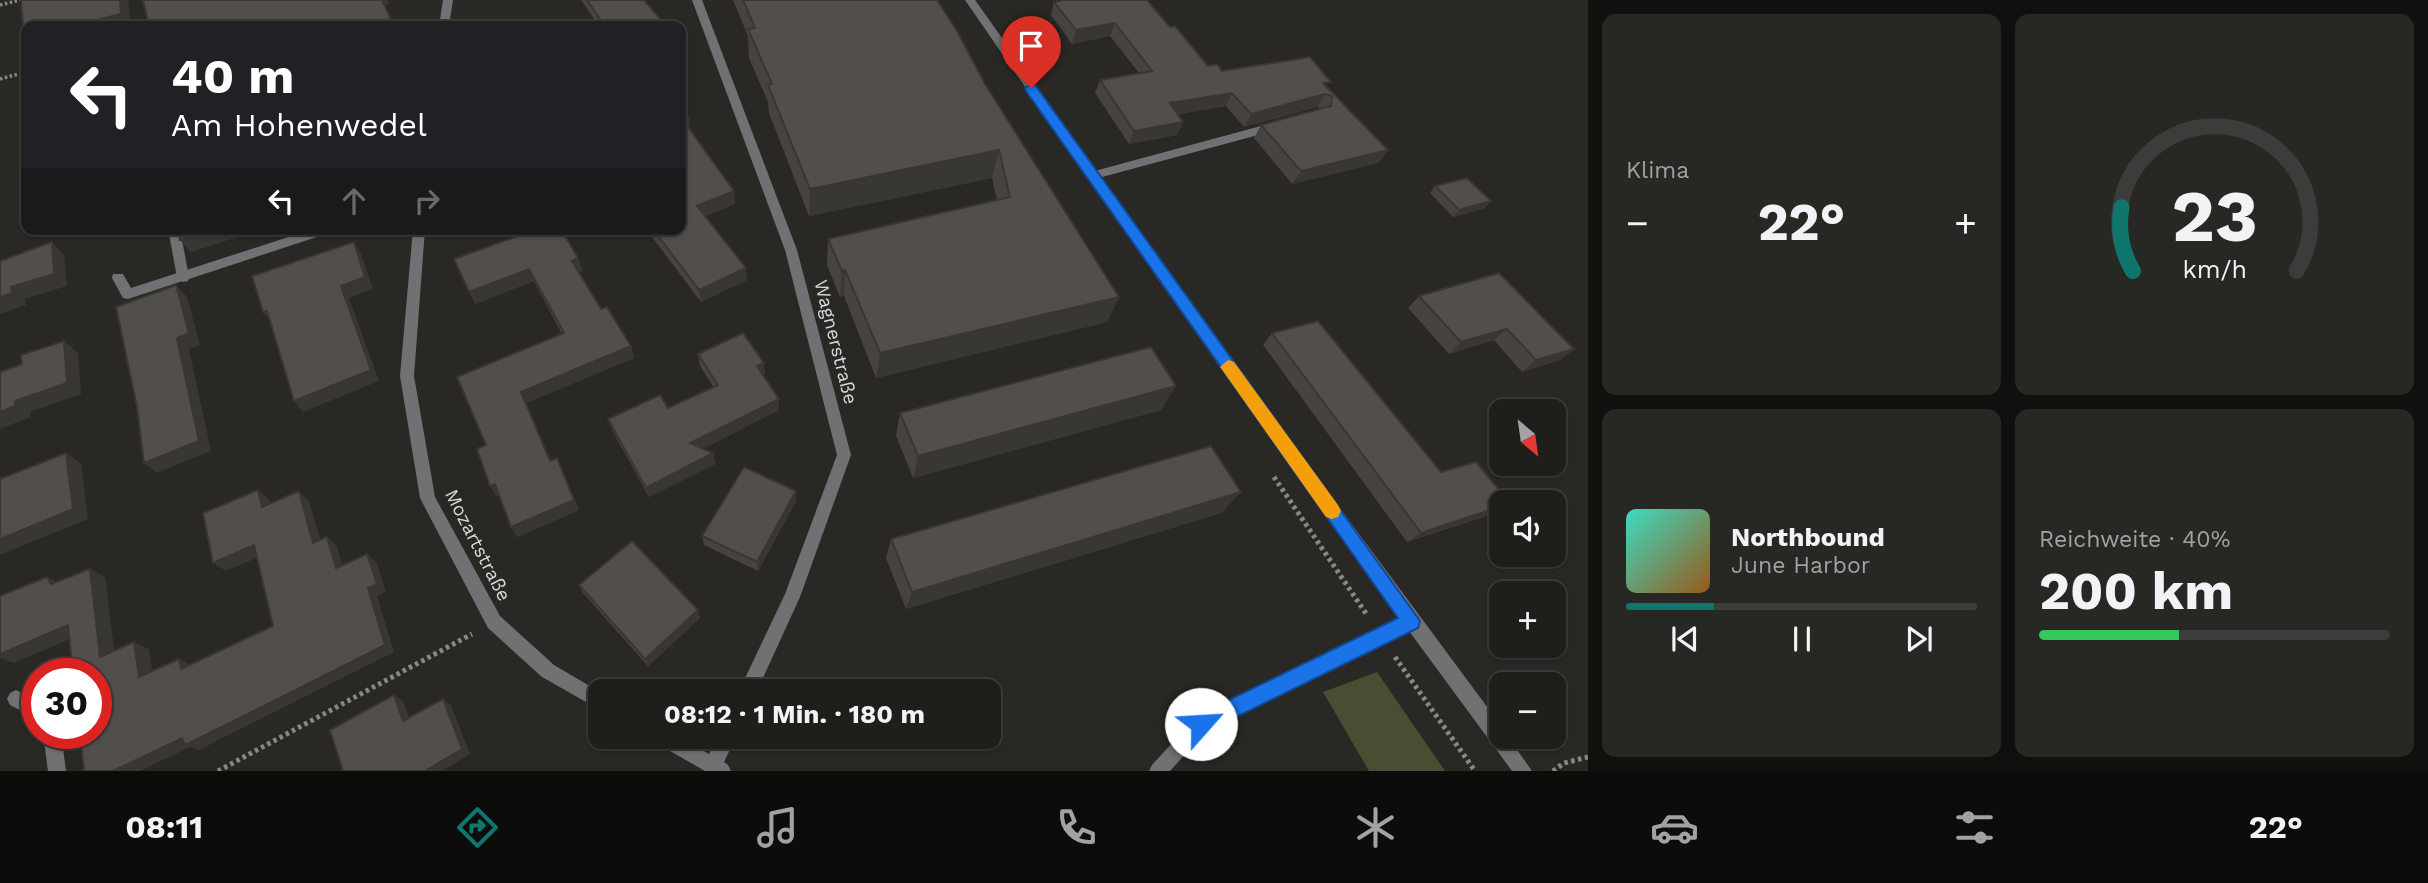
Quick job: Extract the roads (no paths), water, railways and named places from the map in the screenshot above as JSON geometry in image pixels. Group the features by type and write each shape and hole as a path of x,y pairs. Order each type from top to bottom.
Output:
{"street":[{"path":"445,21 448,0"},
{"name":"Wagnerstraße","path":"697,0 791,250 844,455 792,597 754,679"},
{"path":"970,0 1091,176 1411,621 1523,771"},
{"path":"1091,176 1292,121"},
{"path":"175,235 183,277"},
{"path":"118,278 128,294 310,235"},
{"name":"Mozartstraße","path":"419,235 407,376 428,498 494,622 548,671 588,694"},
{"path":"1158,771 1201,724 1411,621"},
{"path":"16,699 21,701"},
{"path":"54,749 57,771"},
{"path":"683,749 718,769 724,749"}]}
